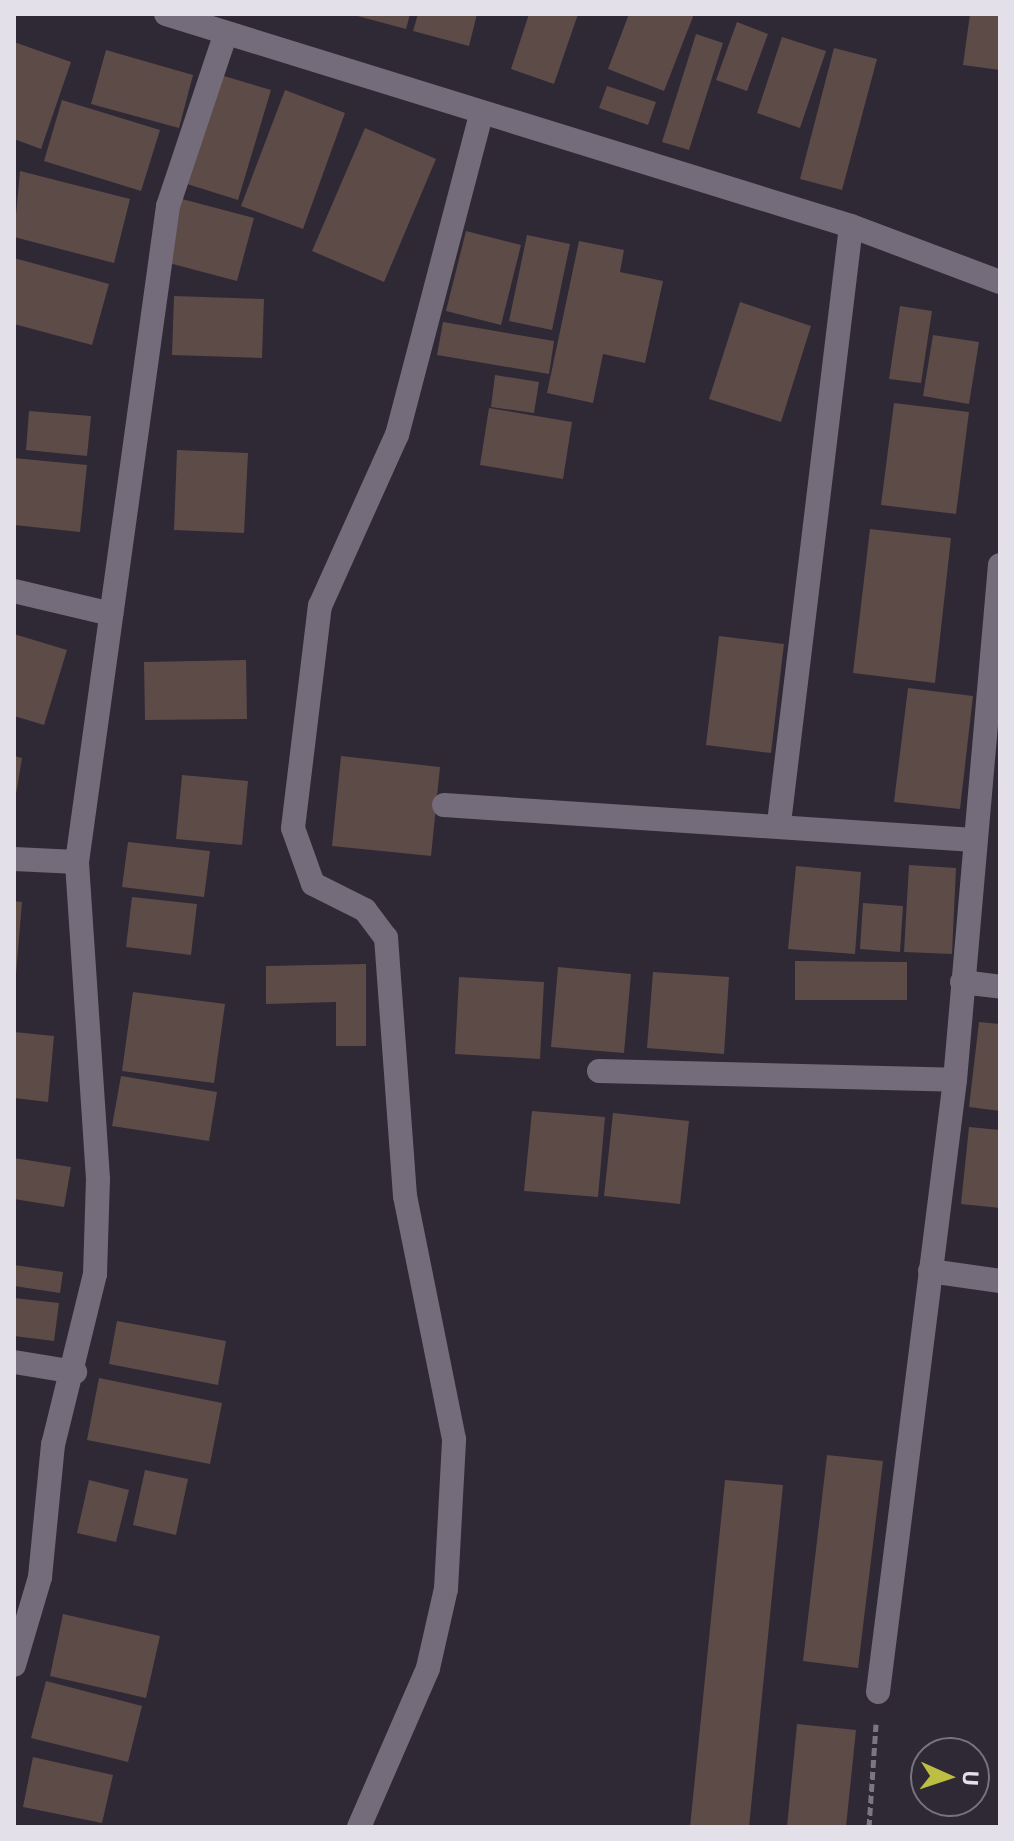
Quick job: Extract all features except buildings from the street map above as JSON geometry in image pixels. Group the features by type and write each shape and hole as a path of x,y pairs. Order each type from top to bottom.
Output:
{"street":[{"path":"166,14 481,115 851,226 1000,282"},
{"path":"14,1665 40,1577 53,1445 75,1372 95,1274 98,1179 77,862 168,206 226,33"},
{"path":"359,1827 428,1668 446,1589 454,1439 405,1196 386,938 365,910 313,884 293,828 320,606 397,435 481,115"},
{"path":"779,823 851,226"},
{"path":"878,1692 955,1080 1000,565"},
{"path":"14,591 111,614"},
{"path":"444,805 779,823 974,840"},
{"path":"14,859 77,862"},
{"path":"962,982 1000,987"},
{"path":"599,1071 955,1080"},
{"path":"930,1271 1000,1281"},
{"path":"14,1362 75,1372"}],"path":[{"path":"869,1827 878,1692"}]}
